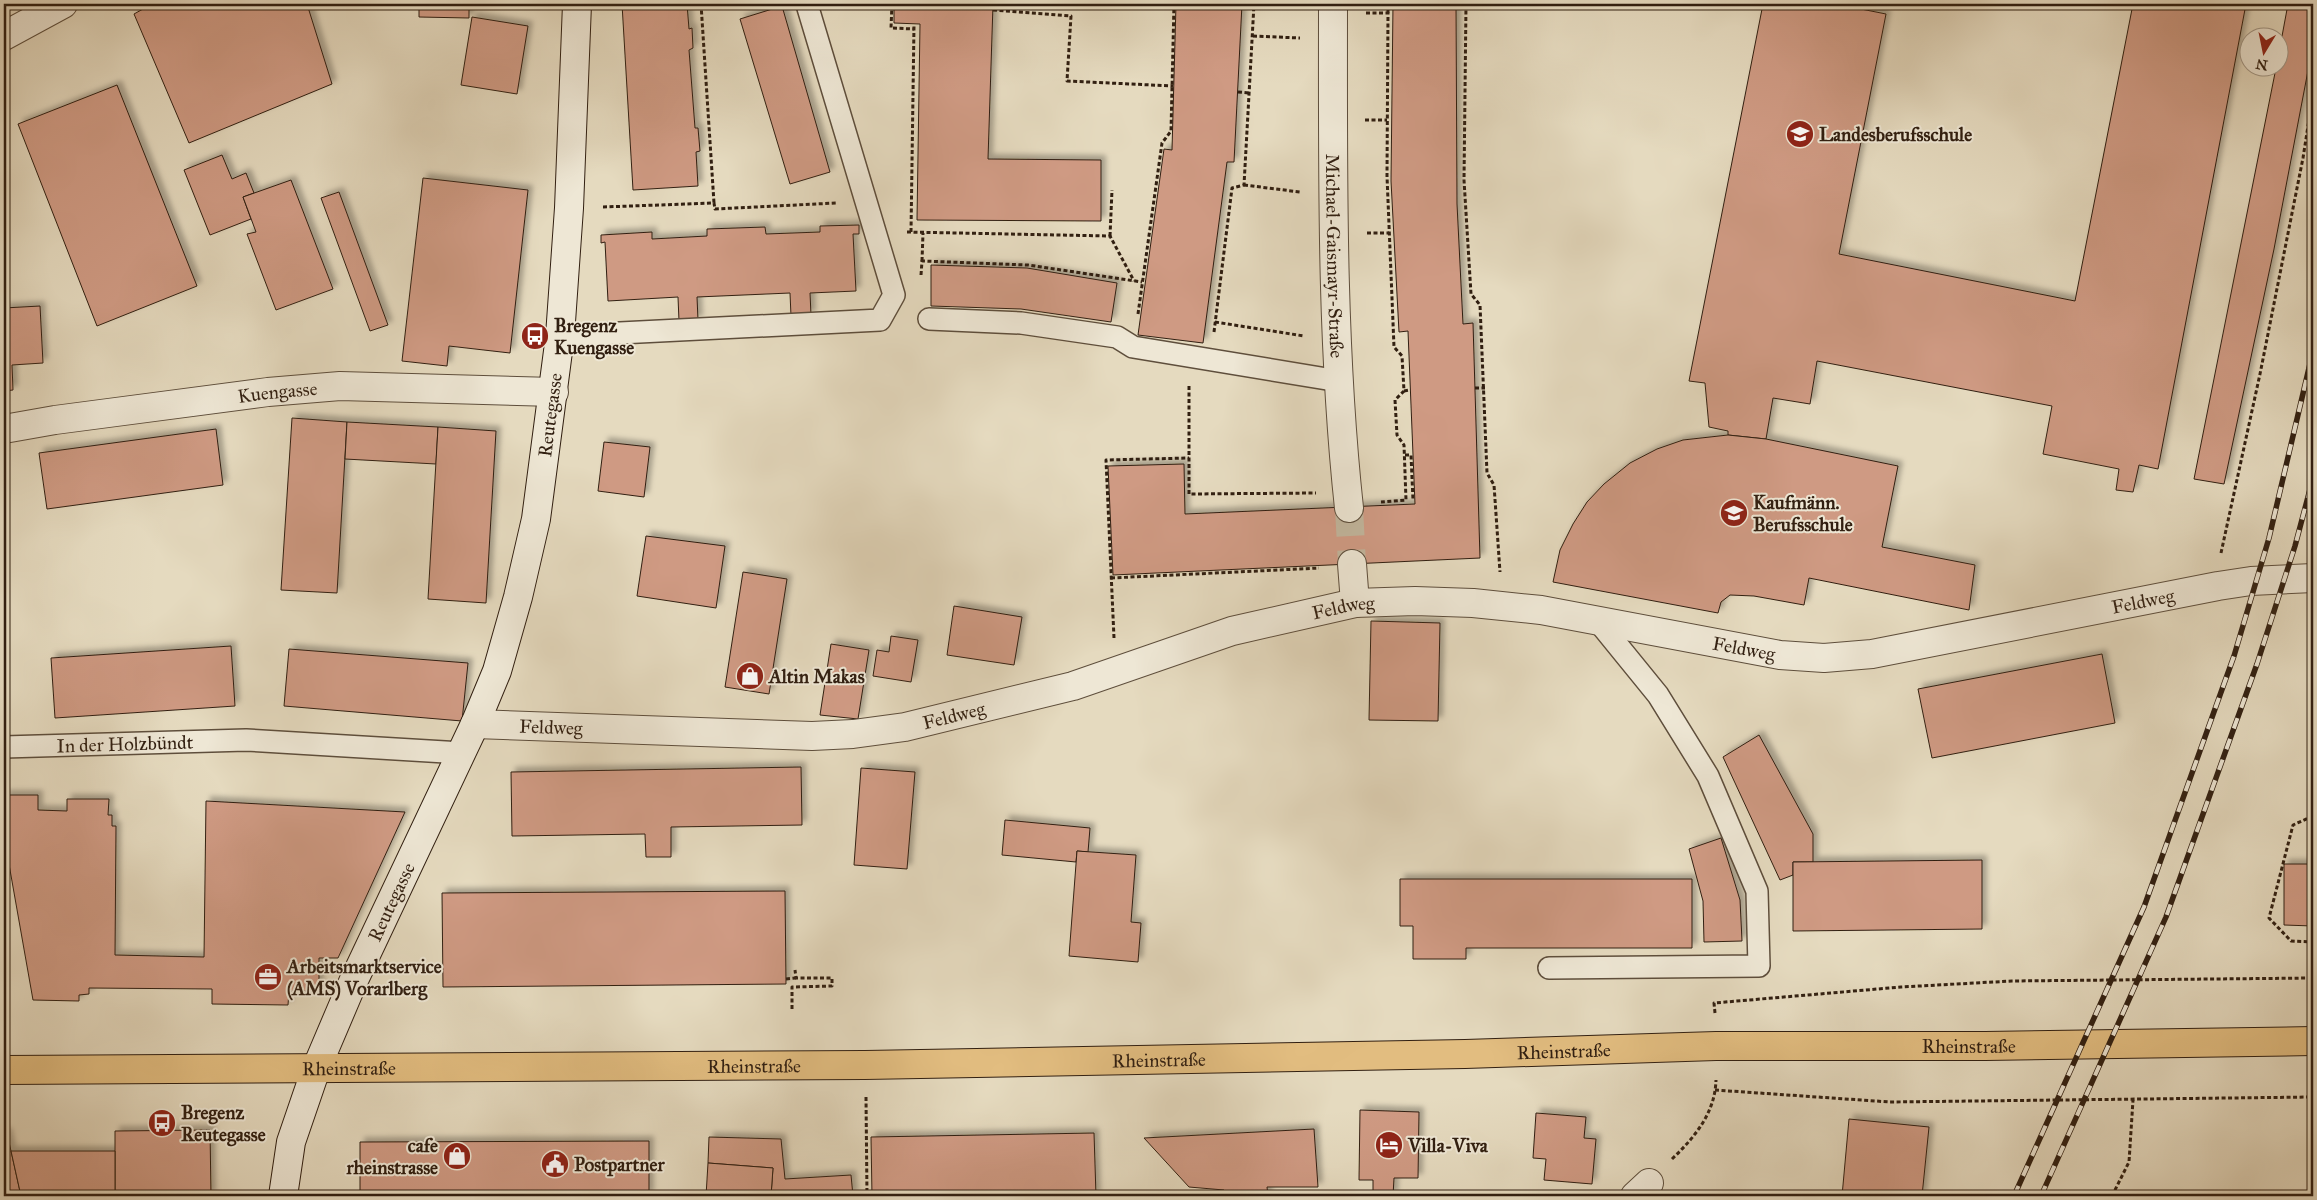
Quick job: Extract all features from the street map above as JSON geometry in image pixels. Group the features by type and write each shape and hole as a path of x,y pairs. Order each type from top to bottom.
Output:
{"main road":[{"name":"Rheinstraße","path":"4,1070 875,1065 1455,1054 1716,1046 1985,1046 2313,1041"}],"street":[{"path":"4,36 63,4"},
{"name":"Reutegasse","path":"284,1196 291,1142 316,1069 346,997 475,724 497,670 518,597 536,519 560,336 569,208 576,4"},
{"name":"Michael-Gaismayr-Straße","path":"1333,18 1333,196 1337,341 1348,502"},
{"name":"Kuengasse","path":"4,429 55,420 248,395 340,386 554,392"},
{"path":"1352,565 1355,603"},
{"name":"Feldweg","path":"475,724 802,736 853,734 905,727 1073,686 1232,631 1355,603 1415,601 1541,610 1780,655 1824,658 1890,651 2218,586 2251,581 2313,578"}],"lane":[{"path":"560,336 880,320 894,295 808,8"},
{"path":"929,319 1021,323 1116,337 1133,347 1339,381"},
{"path":"1549,968 1759,966 1757,891 1708,776 1658,695 1597,620"},
{"name":"In der Holzbündt","path":"4,747 246,740 462,753"}],"path":[{"path":"701,4 715,208 867,202"},
{"path":"1133,347 1162,143 1171,131 1174,4"},
{"path":"1244,185 1254,4"},
{"path":"1388,4 1387,176 1394,348 1402,356 1404,391"},
{"path":"1466,4 1464,180 1471,294 1480,305 1488,473 1494,485 1503,606"},
{"path":"808,8 893,6 891,28 914,27 911,232"},
{"path":"993,10 1071,16 1067,81 1173,86"},
{"path":"1253,36 1333,18 1388,13"},
{"path":"1238,92 1249,93"},
{"path":"2218,586 2221,549 2260,374 2301,167 2313,94"},
{"path":"1211,360 1232,188 1244,185 1333,196"},
{"path":"1112,190 1110,236 1134,281"},
{"path":"569,208 714,203"},
{"path":"876,232 1110,236"},
{"path":"923,233 921,304 929,319"},
{"path":"922,261 1028,265 1142,282"},
{"path":"1215,322 1337,341"},
{"path":"1190,356 1189,494 1348,502 1414,500 1411,454 1405,455"},
{"path":"1475,388 1485,388"},
{"path":"1406,500 1404,445 1397,435 1395,400 1404,391 1410,390"},
{"path":"1116,671 1106,460 1188,458"},
{"path":"1111,578 1352,565"},
{"path":"2313,816 2293,825 2269,918 2291,942 2313,942"},
{"path":"795,970 796,978"},
{"path":"786,978 832,978 832,986 792,987 792,1010"},
{"path":"1714,1003 1901,986 2012,981 2313,978"},
{"path":"1642,1190 1690,1141 1708,1114 1715,1090 1890,1102 2313,1097"},
{"path":"866,1097 867,1196"},
{"path":"2112,1196 2129,1162 2133,1100"}],"building":[{"path":"152,4 307,4 332,84 189,143 134,14"},
{"path":"419,4 496,4 496,9 469,9 469,18 419,17"},
{"path":"622,4 687,4 689,29 692,28 693,48 689,50 695,128 698,128 700,151 696,152 698,186 633,190"},
{"path":"894,4 993,4 988,159 1101,160 1101,221 917,220 920,24 894,23"},
{"path":"1176,4 1242,4 1234,162 1227,162 1203,343 1138,335 1164,149 1172,150"},
{"path":"1393,4 1456,4 1457,204 1463,324 1473,323 1480,558 1113,575 1108,466 1184,464 1185,514 1415,504 1408,331 1399,332 1391,181"},
{"name":"Landesberufsschule","path":"1763,4 1836,4 1886,14 1839,254 2075,301 2133,4 2246,4 2158,469 2139,465 2133,492 2116,490 2119,469 2043,454 2052,406 1817,361 1810,404 1773,398 1766,439 1728,435 1728,431 1709,427 1705,383 1689,381"},
{"path":"2288,4 2313,4 2313,38 2310,60 2274,249 2224,484 2194,479 2274,78 2290,78 2290,28 2284,28"},
{"path":"782,6 830,172 790,184 740,19"},
{"path":"472,17 528,26 517,94 461,85"},
{"path":"117,85 197,286 97,326 18,124"},
{"path":"222,155 232,179 246,173 254,193 243,197 251,219 210,235 184,170"},
{"path":"423,178 528,190 510,353 449,346 447,366 402,361"},
{"path":"291,180 333,289 276,310 247,234 256,232 243,197"},
{"path":"339,192 388,325 370,331 321,198"},
{"path":"859,225 859,234 853,234 856,291 810,293 811,315 791,316 790,293 697,297 698,320 679,321 678,297 608,301 605,242 601,243 601,235 652,232 652,239 707,236 707,229 765,227 766,234 820,232 820,226"},
{"path":"931,265 1027,268 1117,283 1111,322 1021,309 931,306"},
{"path":"40,306 43,363 12,365 13,390 4,391 4,308"},
{"path":"292,418 347,422 337,593 281,590"},
{"path":"347,422 438,427 436,464 345,459"},
{"path":"438,427 496,431 486,603 428,599"},
{"path":"216,429 223,485 47,509 39,453"},
{"name":"Kaufmänn. Berufsschule","path":"1728,435 1766,439 1898,466 1882,547 1975,565 1969,610 1809,578 1804,605 1754,596 1730,595 1721,602 1718,613 1553,582 1560,550 1573,524 1587,502 1604,484 1630,463 1657,449 1683,440"},
{"path":"604,442 650,447 644,497 598,491"},
{"path":"646,536 725,546 716,608 637,596"},
{"path":"743,572 787,579 769,694 725,687"},
{"path":"954,606 1022,617 1014,665 947,655"},
{"path":"1371,621 1440,623 1438,721 1369,720"},
{"path":"891,636 918,640 911,682 873,676 877,650 889,652"},
{"path":"831,644 869,650 858,719 820,715"},
{"path":"231,646 235,706 55,718 51,658"},
{"path":"289,649 468,663 462,721 284,706"},
{"path":"2102,654 2115,723 1932,758 1918,689"},
{"path":"1759,735 1813,834 1813,862 1793,862 1793,875 1780,880 1723,757"},
{"path":"801,767 802,825 671,827 671,857 646,857 645,834 512,836 511,772"},
{"path":"861,768 915,772 907,869 854,865"},
{"path":"4,795 38,795 38,810 67,811 67,799 109,799 108,815 112,815 112,826 116,826 115,955 204,957 206,801 405,812 338,958 319,958 319,991 289,991 288,1005 212,1004 212,989 89,988 89,994 79,995 79,1001 33,1000 4,836"},
{"path":"1005,820 1090,828 1088,852 1077,851 1076,862 1002,855"},
{"path":"1721,838 1740,900 1742,941 1704,942 1703,901 1689,849"},
{"path":"1077,851 1136,855 1131,922 1141,923 1138,962 1069,956"},
{"path":"1982,860 1982,929 1793,931 1793,862"},
{"path":"2284,864 2313,864 2313,926 2284,925"},
{"path":"1400,879 1692,879 1692,948 1466,948 1466,959 1413,959 1413,926 1400,926"},
{"path":"785,891 786,984 443,987 442,893"},
{"name":"Villa-Viva","path":"1360,1110 1419,1112 1418,1178 1394,1178 1393,1196 1373,1196 1373,1180 1359,1180"},
{"path":"1536,1113 1586,1117 1584,1138 1596,1139 1592,1184 1544,1180 1546,1159 1533,1158"},
{"path":"1849,1119 1929,1127 1922,1196 1842,1196"},
{"path":"1314,1129 1318,1187 1267,1187 1268,1196 1223,1196 1224,1190 1189,1187 1144,1138"},
{"path":"210,1130 211,1196 115,1196 115,1131"},
{"path":"4,1132 7,1133 21,1196 4,1196"},
{"path":"1094,1133 1096,1196 872,1196 871,1137"},
{"path":"709,1137 781,1139 785,1179 851,1175 853,1196 771,1196 773,1168 708,1163"},
{"path":"649,1141 649,1196 360,1196 360,1142"},
{"path":"11,1151 115,1151 115,1196 21,1196"},
{"path":"708,1163 773,1168 771,1196 706,1196"}],"tunnel":[{"path":"1349,508 1352,564"}],"railway":[{"path":"2014,1196 2144,907 2234,656 2269,538 2313,351"},
{"path":"2041,1196 2166,917 2257,664 2295,546 2313,478"}],"place":[{"name":"Landesberufsschule","path":"1800,134"},
{"name":"Bregenz Kuengasse","path":"535,336"},
{"name":"Kaufmänn. Berufsschule","path":"1734,513"},
{"name":"Altin Makas","path":"750,676"},
{"name":"Arbeitsmarktservice (AMS) Vorarlberg","path":"268,977"},
{"name":"Bregenz Reutegasse","path":"162,1123"},
{"name":"Villa-Viva","path":"1389,1145"},
{"name":"cafe rheinstrasse","path":"457,1156"},
{"name":"Postpartner","path":"555,1164"}]}
